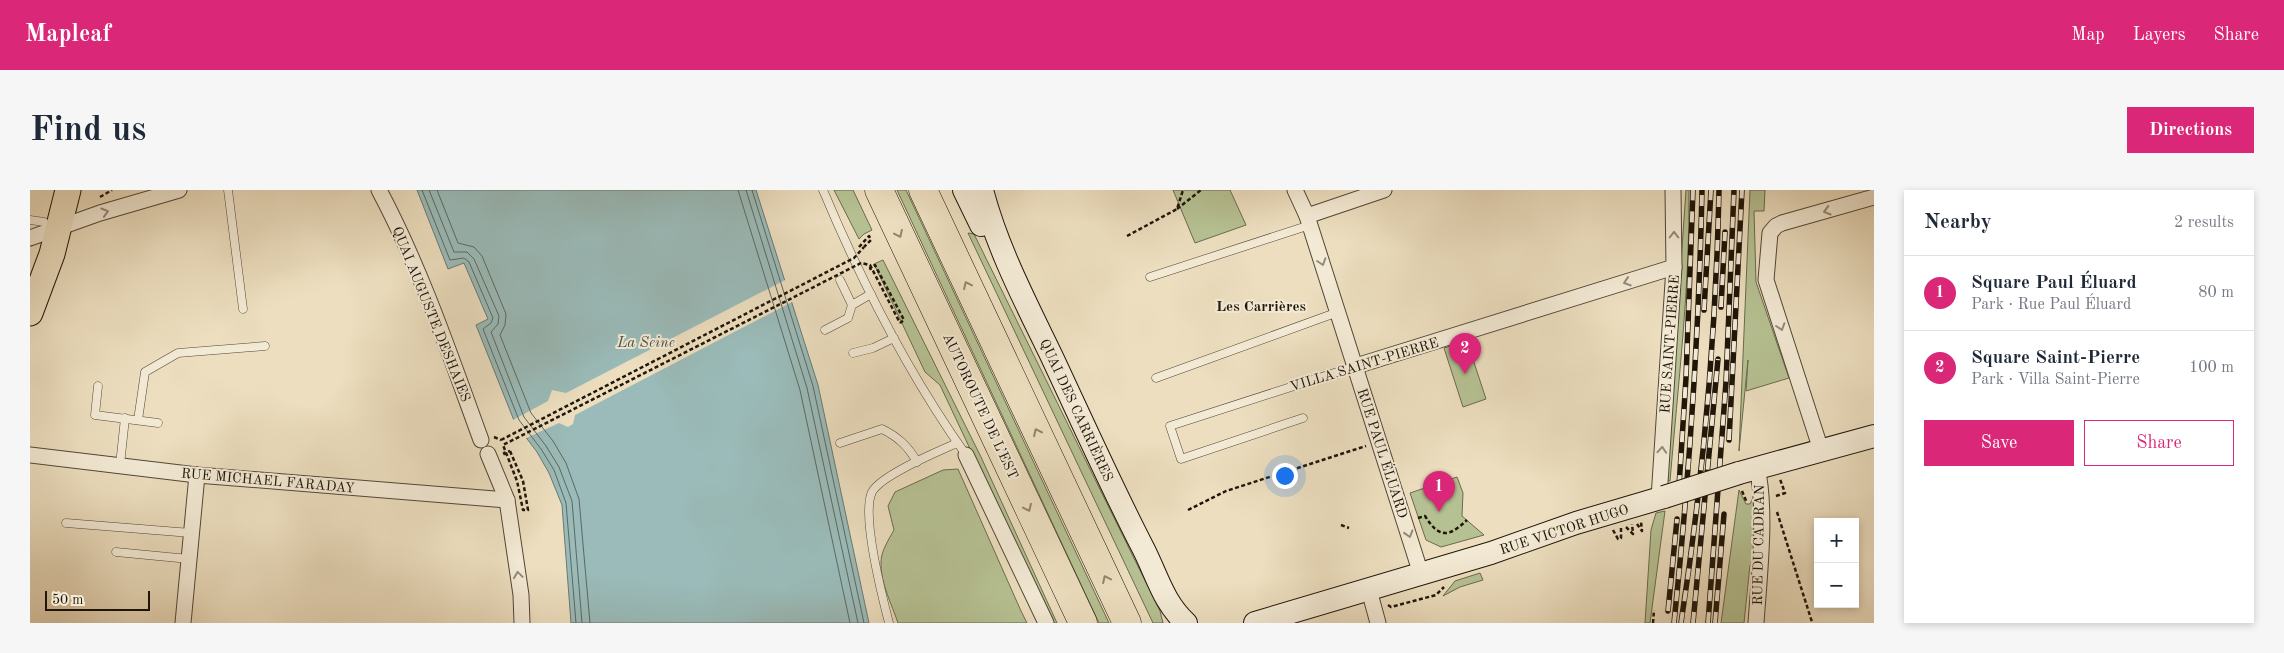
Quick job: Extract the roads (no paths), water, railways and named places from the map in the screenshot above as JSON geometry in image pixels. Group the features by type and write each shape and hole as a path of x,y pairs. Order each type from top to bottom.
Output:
{"highway":[{"name":"AUTOROUTE DE L’EST","path":"879,190 1082,623"},
{"path":"923,190 1127,623"}],"main road":[{"path":"30,313 52,254 51,225 68,190"},
{"name":"QUAI DES CARRIÈRES","path":"971,192 1118,527 1168,623"},
{"name":"QUAI DES CARRIÈRES","path":"971,192 992,224 1020,290 1166,599 1186,623"},
{"name":"RUE VICTOR HUGO","path":"1255,623 1421,574 1661,497 1874,436"}],"street":[{"path":"30,238 51,225 178,190"},
{"name":"QUAI AUGUSTE DESHAIES","path":"379,190 398,226 487,438"},
{"name":"RUE PAUL ÉLUARD","path":"1295,190 1309,221 1421,574"},
{"path":"1309,221 1384,190"},
{"name":"RUE SAINT-PIERRE","path":"1661,497 1674,267 1673,190"},
{"path":"1821,450 1766,280 1770,233 1776,226 1782,223 1874,198"},
{"name":"VILLA SAINT-PIERRE","path":"1356,366 1674,267"},
{"path":"962,449 1046,623"},
{"path":"488,454 507,500 521,595 522,623"},
{"name":"RUE MICHAEL FARADAY","path":"30,455 197,474 507,500"},
{"name":"RUE DU CADRAN","path":"1756,623 1760,533 1760,481 1757,468"},
{"path":"183,623 197,474"},
{"path":"1369,590 1378,623"}],"lane":[{"path":"228,190 242,309"},
{"path":"823,190 845,243 917,382 962,449 917,462 878,484 872,492 869,504 875,567 888,623"},
{"path":"30,220 51,225"},
{"path":"1150,277 1309,221"},
{"path":"824,330 848,318 852,305 840,280"},
{"path":"852,305 871,294"},
{"path":"1156,378 1338,312"},
{"path":"853,353 873,348 894,338"},
{"path":"138,420 145,372 178,353 265,346"},
{"name":"VILLA SAINT-PIERRE","path":"1304,418 1181,459 1170,426 1356,366"},
{"path":"98,386 95,415 158,423"},
{"path":"120,466 125,418"},
{"path":"840,442 882,429 897,437 911,451 917,462"},
{"path":"66,522 191,533"},
{"path":"116,552 189,558"}],"water":[{"name":"La Seine","path":"417,190 756,190 818,385 869,623 571,623 562,505 549,473 537,452 515,423 476,325 488,319 464,263 448,269"}],"railway":[{"path":"1679,486 1686,378 1693,190"},
{"path":"1674,623 1693,406 1702,190"},
{"path":"1704,310 1711,190"},
{"path":"1681,623 1696,515 1707,407 1715,299 1719,190"},
{"path":"1708,623 1726,382 1734,190"},
{"path":"1729,440 1742,190"},
{"path":"1721,307 1725,232"},
{"path":"1693,623 1718,359"},
{"path":"1715,623 1724,514"},
{"path":"1668,611 1677,519"}],"place":[{"name":"Square Saint-Pierre","path":"1465,374"},
{"name":"Square Paul Éluard","path":"1439,512"}],"district":[{"name":"Les Carrières","path":"1261,306"}]}
